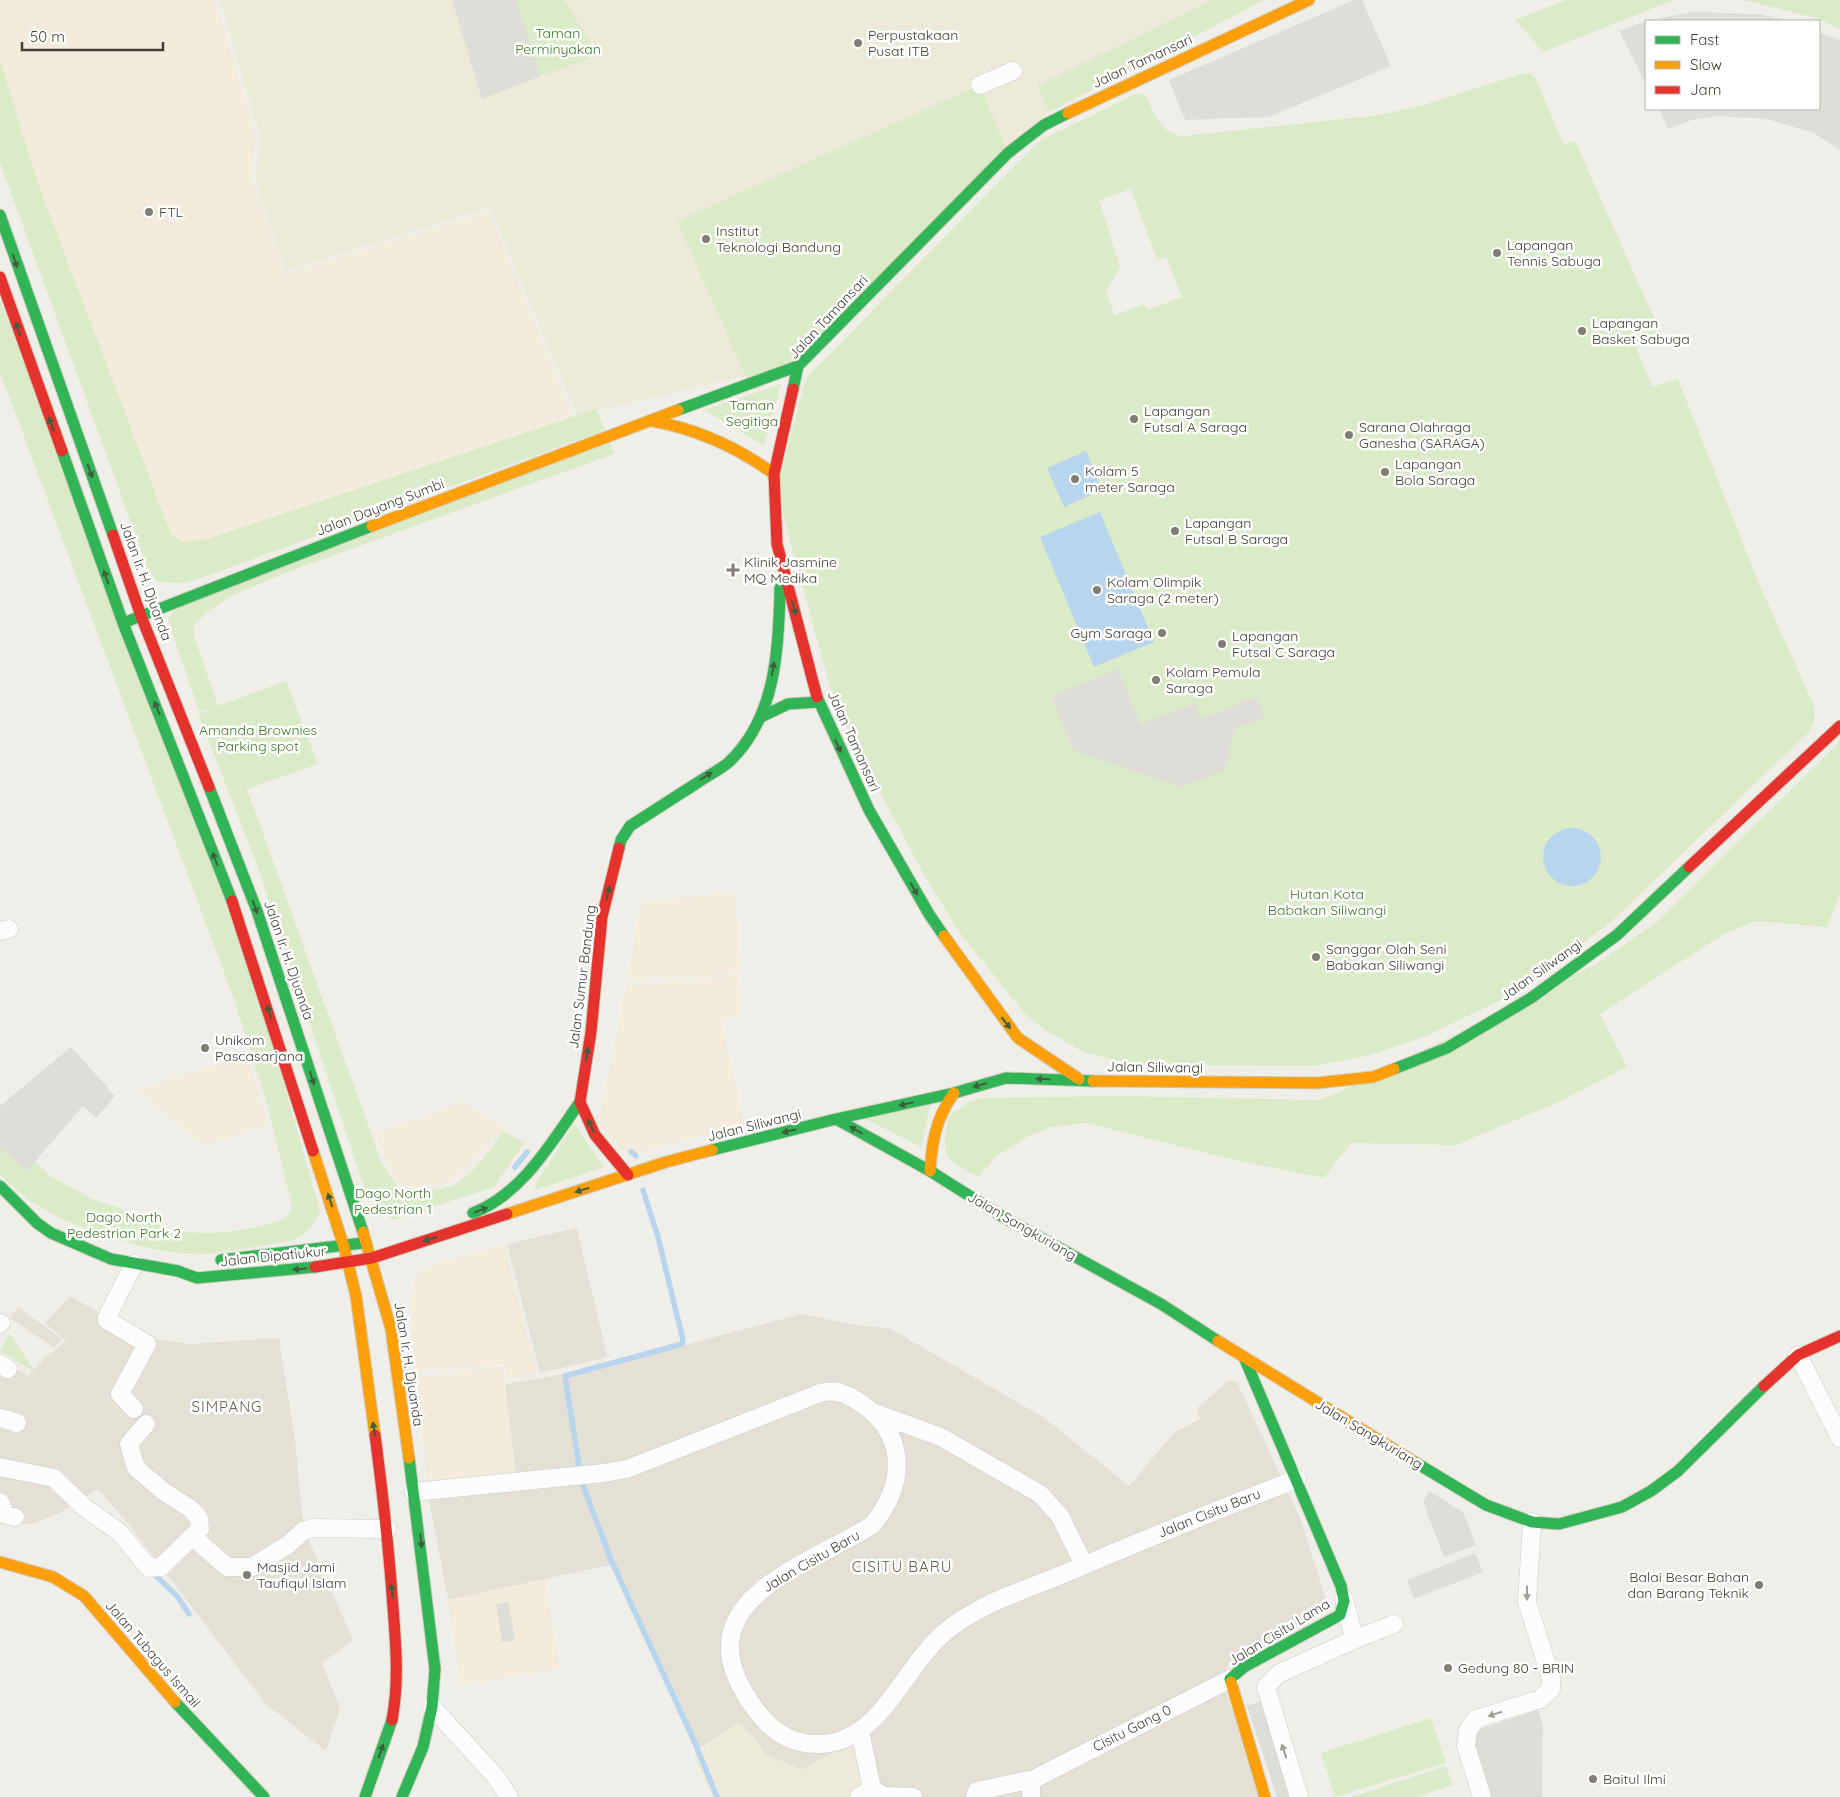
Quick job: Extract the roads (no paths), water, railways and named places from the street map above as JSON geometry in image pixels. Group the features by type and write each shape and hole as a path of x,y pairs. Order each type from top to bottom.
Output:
{"main road":[{"name":"Jalan Tamansari","path":"1079,1079 1017,1043 929,914 869,810 818,702 777,544 774,474 798,366 1008,152 1032,133 1144,76 1309,0"},
{"name":"Jalan Ir. H. Djuanda","path":"0,215 141,616 240,864 372,1241 372,1258 391,1329 414,1492 435,1670 432,1707 423,1747 402,1797"},
{"path":"0,277 123,623 238,918 348,1263 358,1309 387,1530 396,1644 397,1691 391,1723 366,1797"},
{"name":"Jalan Dayang Sumbi","path":"123,623 649,421 798,366"},
{"path":"649,421 694,429 760,464 774,474"},
{"name":"Jalan Sumur Bandung","path":"580,1102 591,1032 602,917 621,840 630,826 637,820 734,757 762,716 777,648 780,614 777,544"},
{"path":"762,716 788,704 818,702"},
{"name":"Jalan Siliwangi","path":"372,1258 666,1162 836,1119 954,1093 1006,1078 1135,1082 1317,1083 1373,1077 1447,1048 1531,998 1617,935 1840,726"},
{"path":"1006,1078 1012,1063"},
{"path":"930,1171 932,1134 940,1111 954,1093"},
{"path":"580,1102 595,1135 628,1175"},
{"path":"418,1230 444,1224 494,1206 543,1155 580,1102"},
{"name":"Jalan Sangkuriang","path":"836,1119 930,1171 1003,1217 1161,1304 1486,1505 1532,1522 1559,1524 1622,1507 1651,1491 1678,1471 1736,1411 1798,1355 1840,1336"},
{"name":"Jalan Dipatiukur","path":"0,1186 37,1224 51,1233 111,1259 178,1271 197,1278 298,1270 372,1258"},
{"path":"344,1247 372,1241"},
{"name":"Jalan Dipatiukur","path":"211,1261 298,1249 344,1247"},
{"path":"178,1271 194,1263"},
{"name":"Jalan Cisitu Lama","path":"1244,1357 1297,1479 1341,1586 1344,1598 1344,1607 1340,1615 1244,1667 1230,1680 1265,1797"},
{"name":"Jalan Tubagus Ismail","path":"0,1562 53,1577 84,1596 200,1731 264,1797"}],"street":[{"path":"980,85 1013,71"},
{"path":"134,1264 107,1316 107,1320 146,1344 120,1394 134,1408"},
{"path":"1798,1355 1840,1438"},
{"name":"Jalan Cisitu Baru","path":"414,1492 604,1473 627,1469 832,1390 842,1391 875,1413 883,1421 893,1442 897,1459 892,1496 884,1511 872,1525 771,1582 752,1596 739,1613 731,1637 732,1660 740,1685 754,1709 768,1725 785,1737 803,1743 824,1744 842,1740 860,1731 873,1721 928,1647 946,1631 977,1610 1174,1527 1297,1479"},
{"path":"875,1413 941,1437 1040,1494 1060,1516 1084,1565"},
{"path":"0,1418 17,1423"},
{"path":"0,1467 54,1478 79,1501 119,1532 149,1568 161,1567 200,1529 199,1518 188,1507 163,1491 136,1468 129,1444 146,1424"},
{"path":"0,1502 6,1515 15,1517"},
{"path":"1482,1797 1466,1746 1468,1730 1476,1719 1540,1699 1551,1689 1552,1678 1527,1602 1527,1575 1532,1522"},
{"path":"193,1537 227,1567 252,1567 289,1544 303,1531 313,1528 387,1530"},
{"path":"1344,1598 1354,1637 1351,1641"},
{"path":"1299,1797 1266,1687 1278,1674 1394,1624"},
{"name":"Cisitu Gang 0","path":"975,1797 978,1791 1034,1779 1230,1680"},
{"path":"432,1707 496,1777 509,1797"},
{"path":"860,1731 866,1793 913,1797"},
{"path":"1031,1797 1031,1784 1034,1779"}],"water":[{"name":"Kolam 5 meter Saraga","path":"1086,451 1102,490 1064,507 1047,468"},
{"name":"Kolam Olimpik Saraga (2 meter)","path":"1100,512 1154,642 1094,667 1040,537"},
{"path":"1566,828 1578,828 1593,836 1601,851 1601,863 1593,878 1578,886 1566,886 1551,878 1543,863 1543,851 1551,836"}],"waterway":[{"path":"515,1167 527,1152"},
{"path":"631,1152 636,1156"},
{"path":"579,1466 565,1376 682,1344 683,1340 658,1237 643,1190"},
{"path":"583,1485 611,1560 695,1743 717,1797"},
{"path":"151,1571 177,1596 189,1614"}],"place":[{"name":"Perpustakaan Pusat ITB","path":"858,43"},
{"name":"FTL","path":"149,212"},
{"name":"Institut Teknologi Bandung","path":"706,239"},
{"name":"Lapangan Tennis Sabuga","path":"1497,253"},
{"name":"Lapangan Basket Sabuga","path":"1582,331"},
{"name":"Lapangan Futsal A Saraga","path":"1134,419"},
{"name":"Sarana Olahraga Ganesha (SARAGA)","path":"1349,435"},
{"name":"Lapangan Bola Saraga","path":"1385,472"},
{"name":"Kolam 5 meter Saraga","path":"1075,479"},
{"name":"Lapangan Futsal B Saraga","path":"1175,531"},
{"name":"Klinik Jasmine MQ Medika","path":"733,570"},
{"name":"Kolam Olimpik Saraga (2 meter)","path":"1097,590"},
{"name":"Gym Saraga","path":"1162,633"},
{"name":"Lapangan Futsal C Saraga","path":"1222,644"},
{"name":"Kolam Pemula Saraga","path":"1156,680"},
{"name":"Sanggar Olah Seni Babakan Siliwangi","path":"1316,957"},
{"name":"Unikom Pascasarjana","path":"205,1048"},
{"name":"Masjid Jami Taufiqul Islam","path":"247,1575"},
{"name":"Balai Besar Bahan dan Barang Teknik","path":"1759,1585"},
{"name":"Gedung 80 - BRIN","path":"1448,1668"},
{"name":"Baitul Ilmi","path":"1593,1779"}],"district":[{"name":"SIMPANG","path":"227,1406"},
{"name":"CISITU BARU","path":"902,1566"}],"park label":[{"name":"Taman Perminyakan","path":"558,42"},
{"name":"Taman Segitiga","path":"752,414"},
{"name":"Amanda Brownies Parking spot","path":"258,738"},
{"name":"Hutan Kota Babakan Siliwangi","path":"1327,902"},
{"name":"Dago North Pedestrian 1","path":"393,1202"},
{"name":"Dago North Pedestrian Park 2","path":"124,1226"}]}
